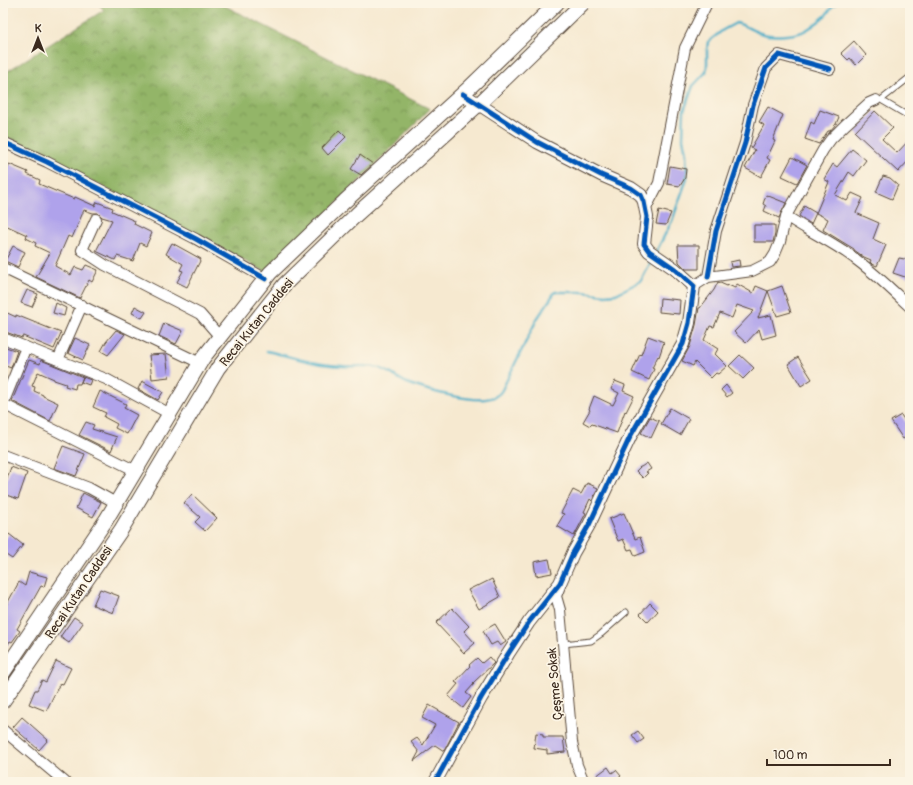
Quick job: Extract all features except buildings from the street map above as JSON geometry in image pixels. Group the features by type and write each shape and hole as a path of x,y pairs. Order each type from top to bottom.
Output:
{"main road":[{"name":"Recai Kutan Caddesi","path":"3,673 116,503 200,363 270,273 345,201 463,94 557,3"},
{"name":"Recai Kutan Caddesi","path":"3,701 121,530 218,368 284,285 358,214 478,104 583,3"}],"street":[{"path":"646,208 659,183 686,48 707,3"},
{"path":"708,277 716,231 744,143 753,105 766,68 779,55 830,69"},
{"path":"463,94 538,142 601,175 631,188 641,195 646,208 647,217 644,244 649,251 685,277 694,286"},
{"path":"435,782 481,698 508,654 529,622 560,584 573,553 589,525 631,436 683,344 689,323 694,286 708,277 752,271 770,262 780,242 786,216 822,150 831,139 869,103 878,100"},
{"path":"3,142 47,162 196,239 266,279"},
{"path":"786,216 854,258 877,275 910,307"},
{"path":"96,219 82,250 105,265 200,314 220,337"},
{"path":"3,268 200,363"},
{"path":"58,360 82,305"},
{"path":"3,338 106,379 170,414"},
{"path":"26,347 3,404 136,470"},
{"path":"3,455 89,488 116,503"},
{"name":"Çeşme Sokak","path":"560,584 556,596 560,610 572,742 577,765 584,782"},
{"path":"3,730 65,782"}],"lane":[{"path":"910,77 878,100 910,117"},
{"path":"563,644 591,641 626,612"}],"green space":[{"path":"97,3 219,3 430,109 268,273 3,135 3,74 104,10"}],"waterway":[{"path":"656,252 672,221 687,178 686,153 683,139 684,111 693,86 706,72 708,42 723,30 736,23 764,34 796,34 813,26 824,17 836,3"},
{"path":"267,351 323,364 375,367 407,383 426,389 452,396 488,399 497,396 502,391 537,319 555,292 583,292 605,295 616,294 641,281 653,258"}],"cycle path":[{"path":"708,277 716,231 745,143 753,105 766,68 779,55 830,69"},
{"path":"435,782 481,698 508,654 529,622 560,583 573,553 589,525 631,435 683,344 689,323 694,286 675,269 649,251 644,244 647,217 641,195 631,188 601,175 537,142 463,94"},
{"path":"3,142 47,162 196,239 266,279"}]}
